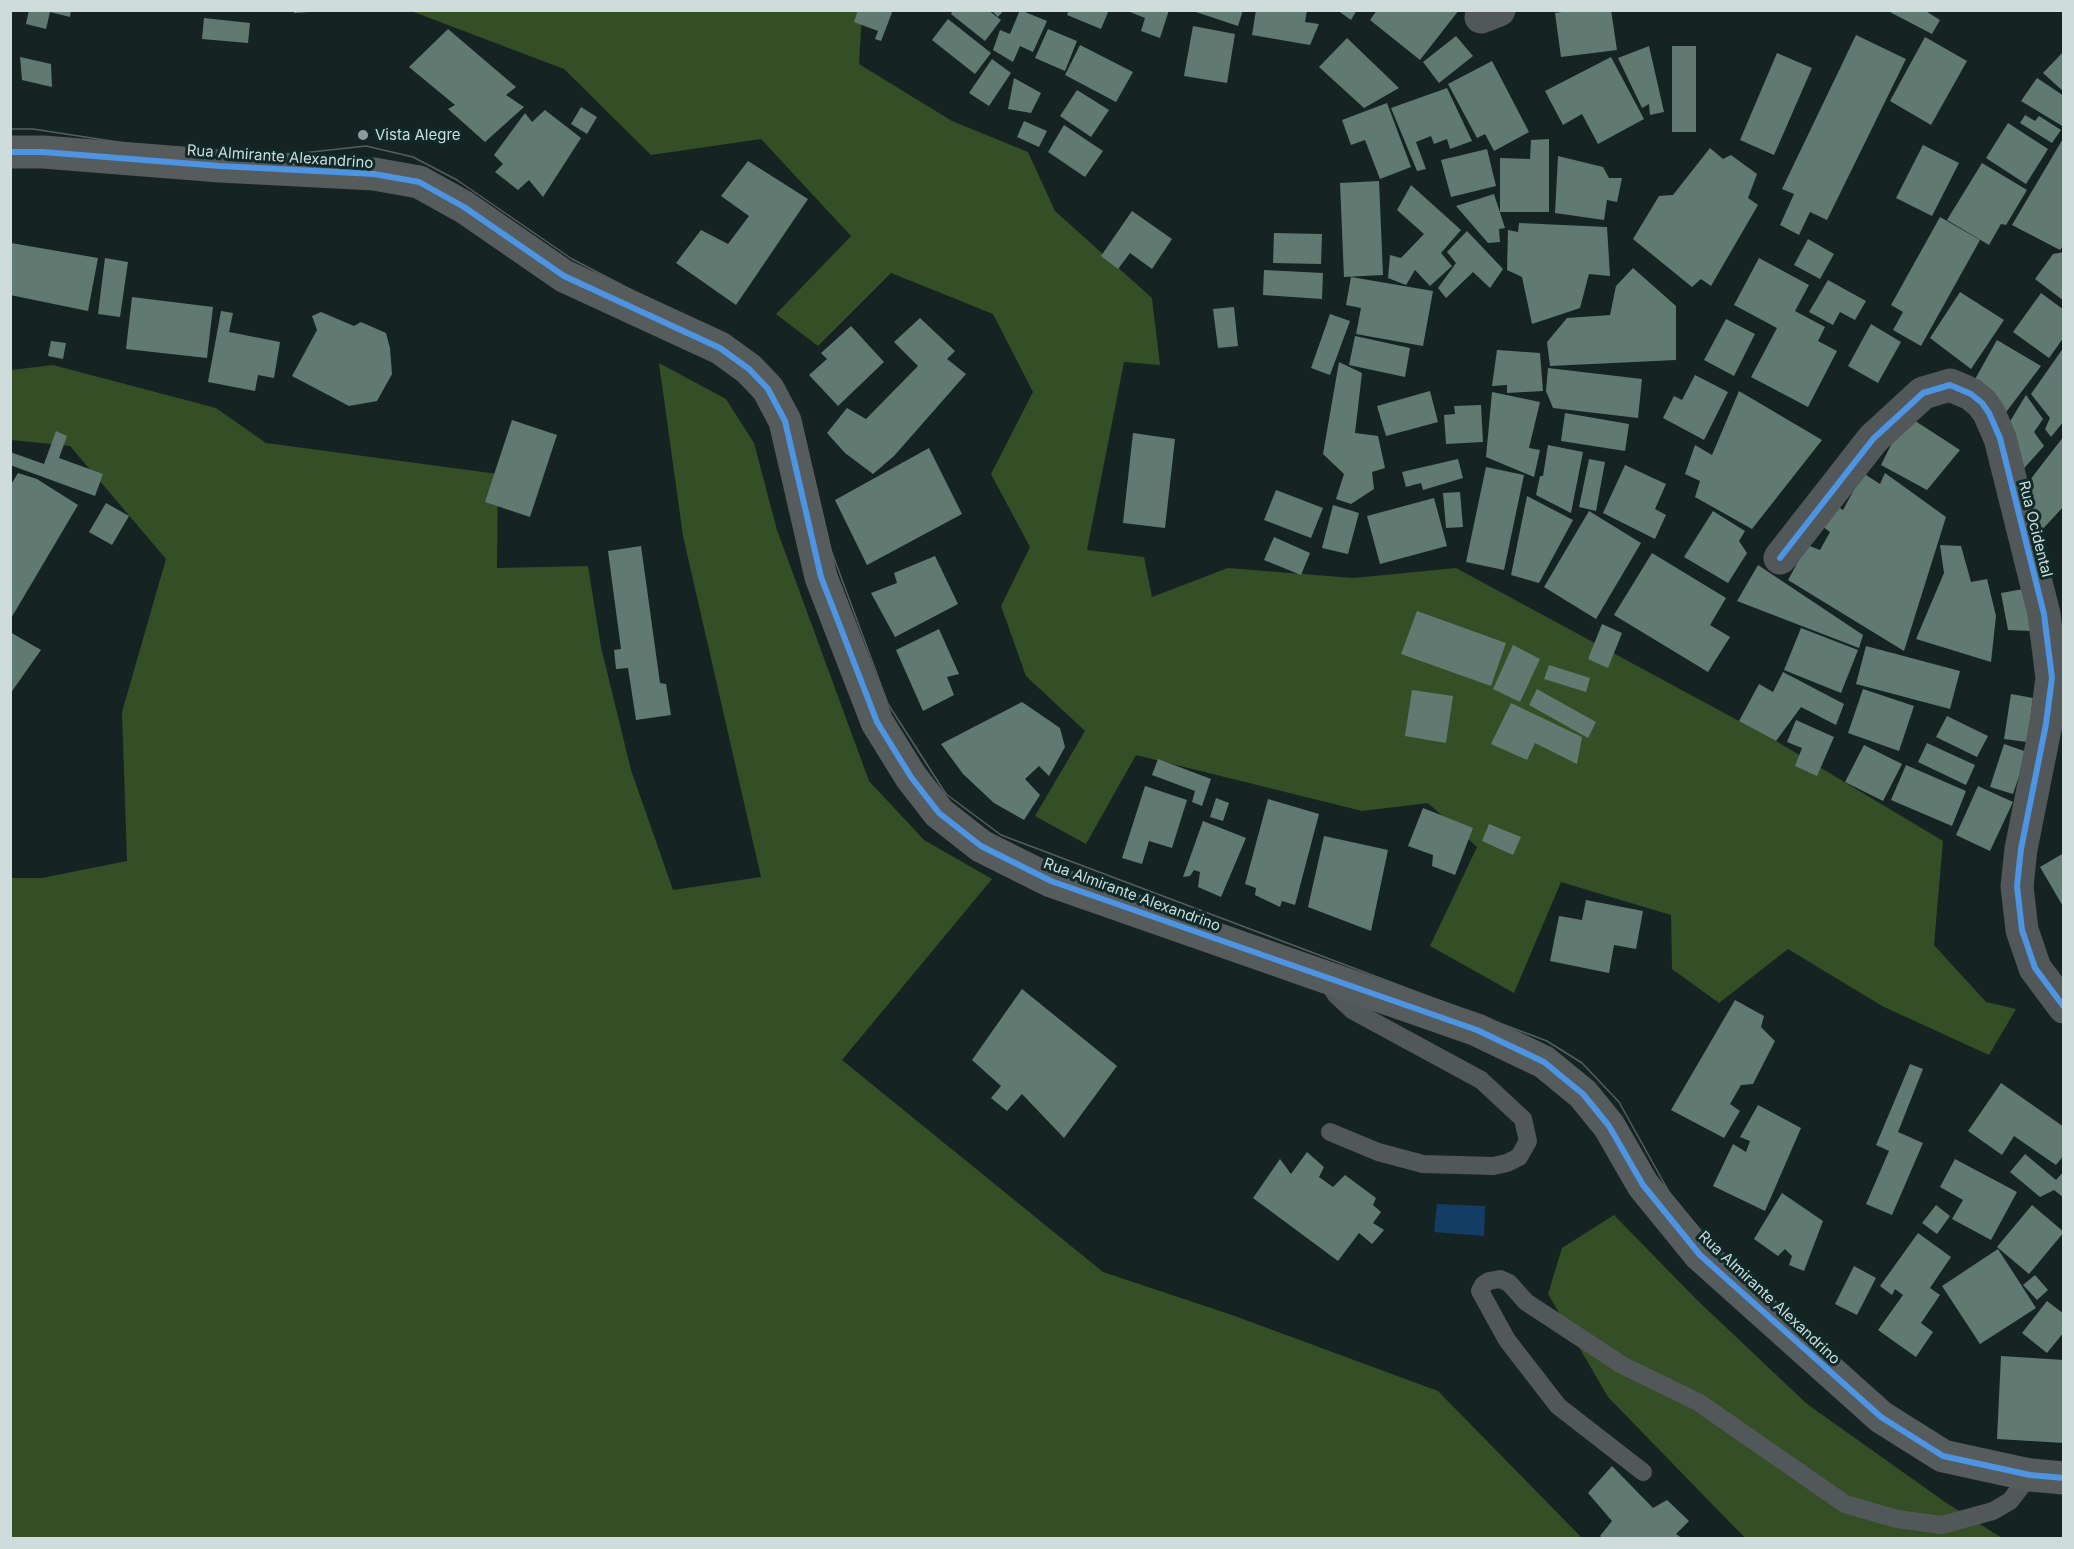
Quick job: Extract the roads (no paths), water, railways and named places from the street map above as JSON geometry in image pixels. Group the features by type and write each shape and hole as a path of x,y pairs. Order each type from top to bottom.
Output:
{"street":[{"name":"Rua Almirante Alexandrino","path":"10,152 43,152 374,174 419,182 464,207 564,276 720,348 749,369 768,389 785,420 821,577 877,722 911,777 939,813 981,846 1052,881 1477,1030 1544,1062 1583,1094 1609,1126 1643,1185 1700,1255 1881,1417 1943,1456 2030,1475 2064,1478"},
{"name":"Rua Ocidental","path":"1780,558 1873,439 1923,393 1950,385 1971,394 1982,403 2000,438 2044,614 2052,678 2046,724 2021,849 2017,886 2022,930 2035,968 2064,1007"}],"lane":[{"path":"10,165 43,152"},
{"path":"1324,977 1336,995 1352,1010 1481,1080 1523,1119 1528,1141 1519,1157 1508,1163 1493,1166 1423,1164 1378,1152 1330,1132"},
{"path":"1643,1472 1558,1406 1507,1340 1480,1291 1483,1285 1500,1279 1509,1283 1526,1302 1622,1365 1698,1402 1845,1504 1898,1519 1942,1525 1993,1511 2010,1500 2030,1475"}],"water":[{"path":"1437,1204 1485,1206 1484,1236 1434,1232"}],"tram line":[{"path":"10,129 33,129 157,148 284,155 366,146 413,157 457,180 572,259 728,340 761,361 779,381 802,427 831,550 888,704 946,794 1001,835 1547,1041 1582,1063 1619,1102 1669,1192 1707,1238 1885,1404 1951,1448 2064,1464"},
{"path":"88,161 372,175 412,187 451,207 564,283 713,360 741,380 757,397 772,425 807,562 864,717 901,778 927,811 989,855 1026,873 1133,916 1480,1039 1537,1065 1565,1082 1596,1118 1650,1209 1687,1256 1872,1428 1938,1469 2064,1490"}],"place":[{"name":"Vista Alegre","path":"363,135"}]}
